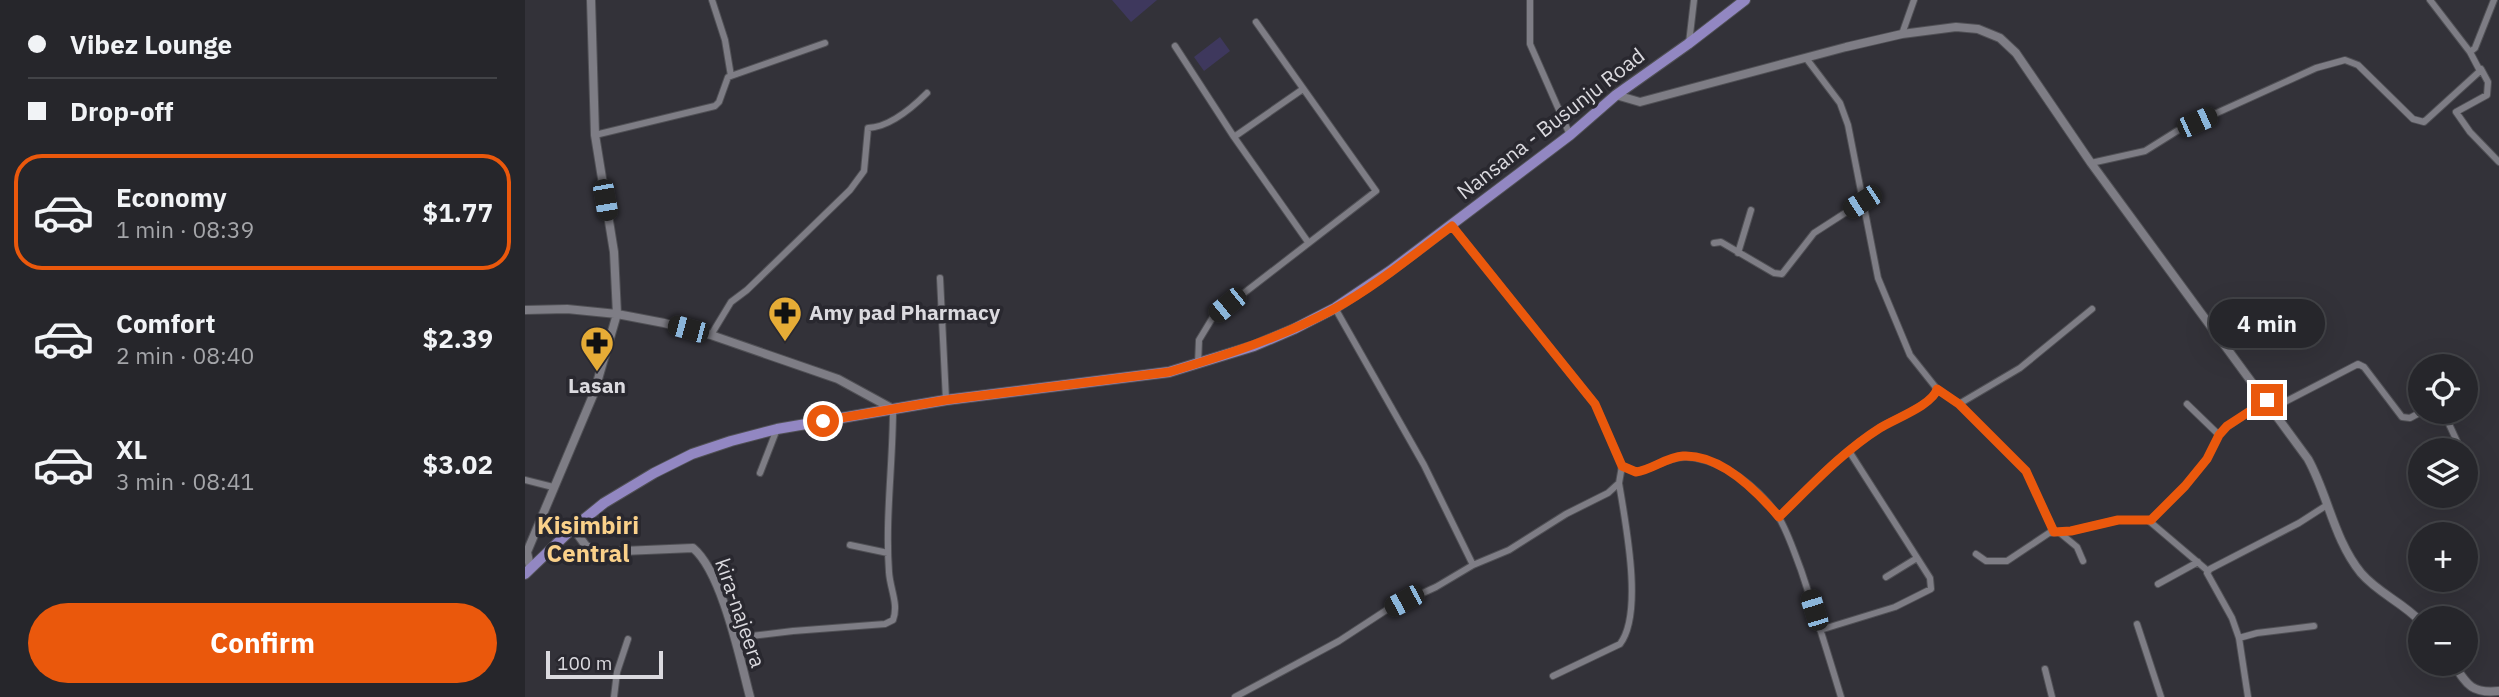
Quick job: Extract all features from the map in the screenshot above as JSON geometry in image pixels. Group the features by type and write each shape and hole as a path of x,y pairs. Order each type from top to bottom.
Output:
{"main road":[{"name":"Nansana - Busunju Road","path":"527,570 604,503 654,472 683,458 731,441 777,429 946,400 1169,372 1254,346 1335,308 1452,226 1570,135 1616,95 1745,0"}],"street":[{"path":"527,570 527,552 594,393 617,314 614,252 595,135 591,0"},
{"path":"712,0 725,40 731,76"},
{"path":"1530,0 1530,44 1570,135"},
{"path":"1688,44 1694,0"},
{"path":"1902,34 1914,0"},
{"path":"2430,0 2470,52 2488,82 2487,95 2456,113 2499,162"},
{"path":"2470,52 2475,48 2494,0"},
{"path":"1198,364 1199,341 1213,317 1376,191 1256,22"},
{"path":"1616,95 1640,102 1902,34 1956,27 1978,29 2000,38 2016,53 2091,163 2308,459 2318,476 2327,505 2358,570 2373,586 2408,612"},
{"path":"595,135 715,106 719,102 726,80 731,76 825,43"},
{"path":"1175,46 1234,137 1308,242"},
{"path":"1806,58 1840,103 1848,125 1878,278 1910,355 1937,389 1959,404 2026,471 2057,532 2077,547 2083,561"},
{"path":"2091,163 2145,151 2177,131 2316,68 2345,60 2358,65 2413,119 2424,122 2479,74 2481,69"},
{"path":"1234,137 1303,89"},
{"path":"711,335 731,302 747,290 850,191 864,170 868,128 879,127 891,121 927,93"},
{"path":"1714,243 1721,242 1782,274 1814,233 1862,202"},
{"path":"1738,253 1751,210"},
{"path":"1452,226 1595,404 1622,466 1619,483 1631,597 1631,622 1627,635 1620,644 1553,676"},
{"path":"940,278 946,400"},
{"path":"1335,308 1424,465 1473,565"},
{"path":"525,310 567,309 617,314 711,335 838,379 893,409 888,553 889,578 896,611 893,620 885,624 734,638"},
{"path":"1959,404 2020,368 2092,309"},
{"path":"1976,554 1986,562 2007,561 2044,536 2057,532 2118,520 2154,518 2207,459 2219,435 2227,426 2358,364 2364,367 2402,417 2408,418"},
{"path":"1779,517 1849,451 1880,428 1931,399 1937,389"},
{"path":"2187,404 2219,435"},
{"path":"760,473 777,429"},
{"path":"1821,630 1895,607 1926,594 1931,589 1917,558 1849,451"},
{"path":"1622,466 1636,472 1683,456 1705,460 1747,484 1779,517 1821,630 1841,697"},
{"path":"525,480 553,487"},
{"path":"1235,697 1339,641 1388,609 1436,587 1473,565 1509,550 1566,514 1608,494 1619,483"},
{"path":"2208,571 2299,523 2327,505"},
{"path":"2148,520 2208,571 2208,579 2232,618 2239,638 2248,697"},
{"name":"kira-najeera","path":"573,528 586,546 599,552 693,548 702,556 712,575 734,638 750,697"},
{"path":"851,545 888,553"},
{"path":"1886,577 1917,558"},
{"path":"2158,583 2198,562"},
{"path":"2137,624 2161,697"},
{"path":"2239,638 2314,626"},
{"path":"614,697 617,672 628,639"},
{"path":"2045,669 2052,697"},
{"path":"2461,676 2476,690 2499,691"}],"shaded area":[{"path":"1112,0 1157,0 1131,22"},
{"path":"1220,37 1230,51 1204,71 1194,57"}],"place":[{"name":"Amy pad Pharmacy","path":"785,343"},
{"name":"Lasan","path":"597,373"}],"district":[{"name":"Kisimbiri Central","path":"588,540"}],"route":[{"path":"823,421 946,400 1169,372 1198,364 1254,346 1335,308 1452,226 1595,404 1622,466 1636,472 1683,456 1705,460 1747,484 1779,517 1849,451 1880,428 1931,399 1937,389 1959,404 2026,471 2054,532 2071,531 2118,520 2151,520 2207,459 2219,435 2227,426 2267,400"}]}
